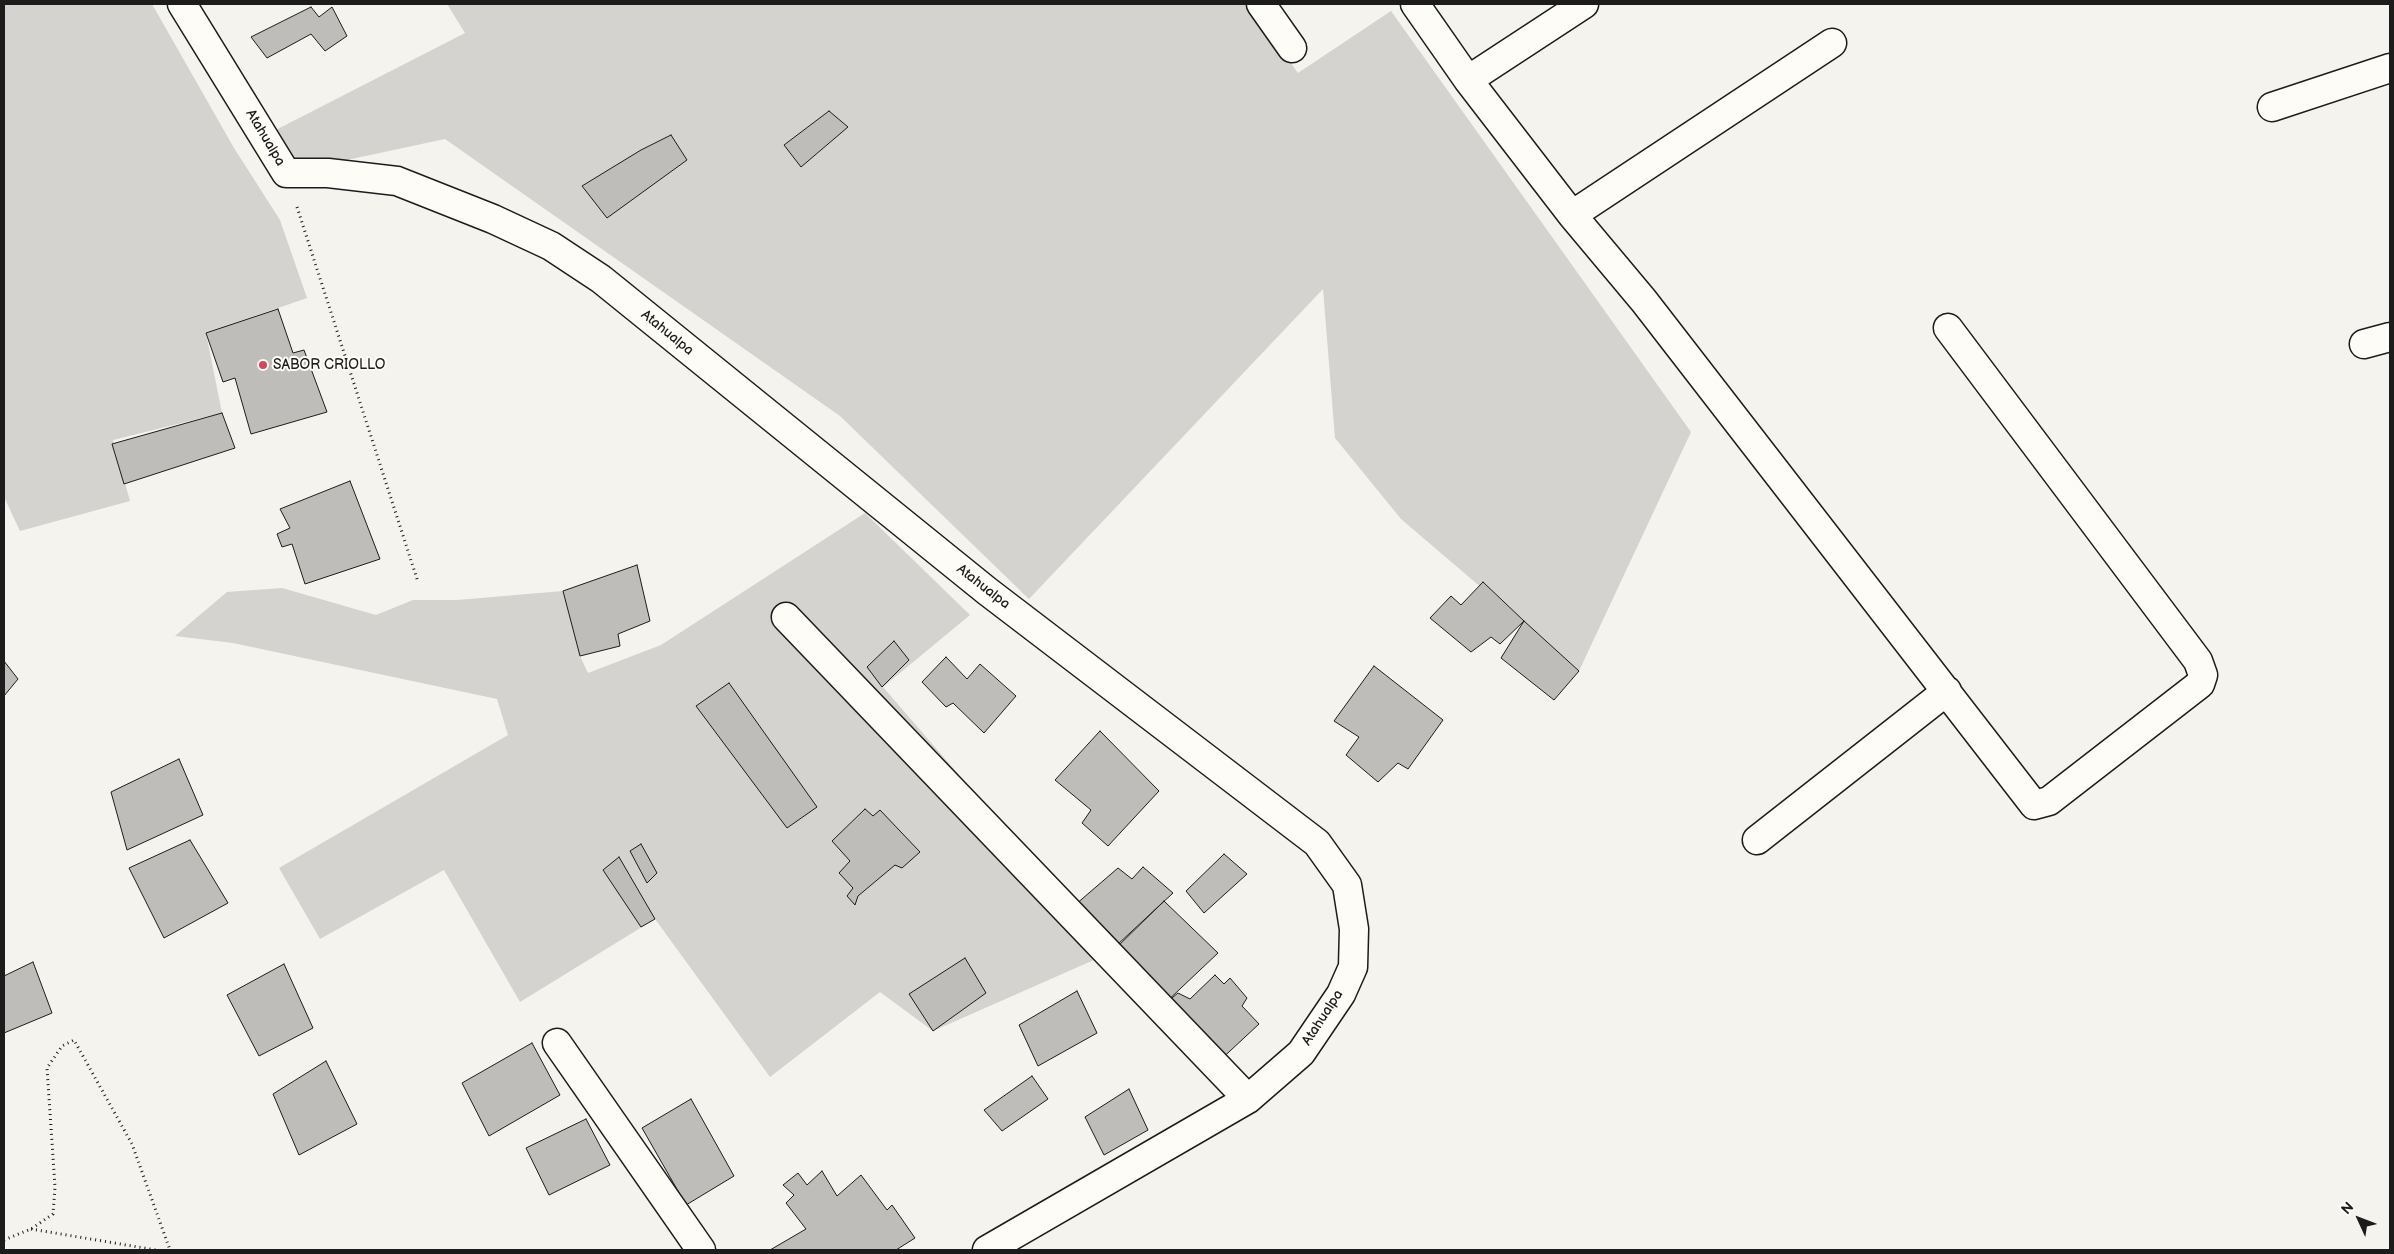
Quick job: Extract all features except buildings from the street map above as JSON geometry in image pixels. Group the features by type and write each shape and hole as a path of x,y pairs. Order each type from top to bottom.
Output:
{"street":[{"name":"Atahualpa","path":"182,4 286,173 328,173 397,181 494,218 551,246 601,279 987,591 1318,843 1347,885 1354,929 1353,967 1341,994 1301,1053 1248,1099 987,1250"},
{"path":"1261,4 1292,48"},
{"path":"1415,4 1468,80 1572,215 1644,300 2034,805 2049,801 2200,684 2203,675 2198,661 1948,328"},
{"path":"1468,80 1584,4"},
{"path":"1572,215 1832,44"},
{"path":"2272,107 2390,68"},
{"path":"2364,344 2390,337"},
{"path":"786,617 1248,1099"},
{"path":"1756,840 1947,691"},
{"path":"556,1043 701,1250"}],"path":[{"path":"286,173 418,582"},
{"path":"4,1240 31,1229 53,1214 55,1187 47,1068 62,1046 74,1040 132,1144 170,1250"},
{"path":"31,1229 156,1250"}],"shaded area":[{"path":"4,4 152,4 234,148 280,220 307,298 206,333 222,413 113,440 130,501 20,531 4,497"},
{"path":"447,4 1248,4 1298,73 1391,11 1691,432 1579,671 1401,519 1335,438 1323,289 1029,599 840,416 445,139 286,173 264,136 465,33"},
{"path":"865,513 970,615 883,687 1112,952 933,1031 880,992 770,1077 655,919 520,1002 444,870 320,939 279,868 508,735 497,699 233,643 175,636 227,592 282,588 376,615 413,600 457,600 563,591 580,656 588,673 661,645"}],"place":[{"name":"SABOR CRIOLLO","path":"263,365"}]}
